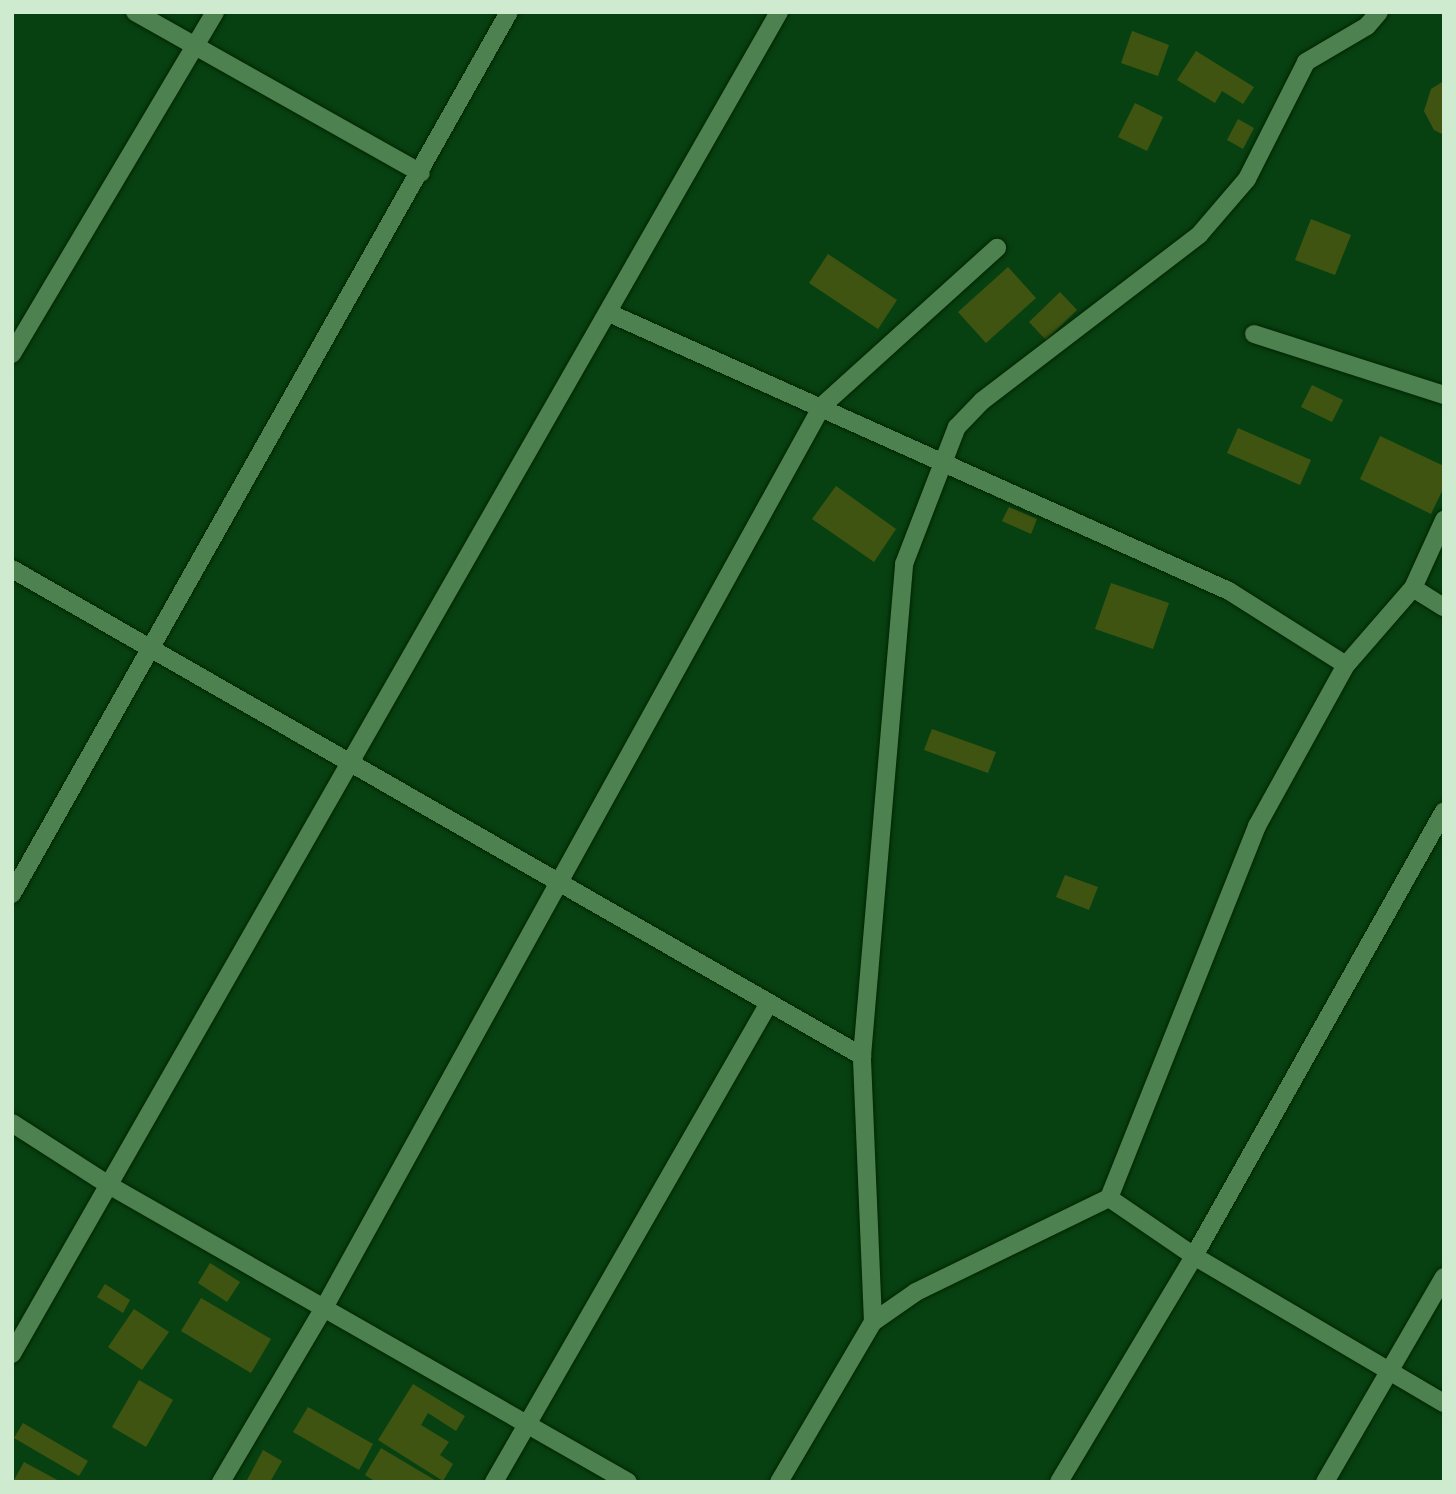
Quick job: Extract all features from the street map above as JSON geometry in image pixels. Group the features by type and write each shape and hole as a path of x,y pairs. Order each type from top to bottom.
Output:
{"street":[{"path":"135,12 421,173"},
{"path":"12,354 215,12"},
{"path":"12,894 421,173 509,12"},
{"path":"12,1354 107,1184 352,764 779,12"},
{"path":"873,1322 862,1056 904,564 957,426 982,401 1199,235 1247,178 1306,62 1367,26 1380,12"},
{"path":"220,1482 325,1306 561,884 822,406 998,248"},
{"path":"609,313 945,460 1229,591 1346,665"},
{"path":"1254,334 1444,396"},
{"path":"779,1482 873,1322 916,1292 1109,1198 1257,826 1346,665 1413,588 1444,520"},
{"path":"12,569 862,1056"},
{"path":"1413,588 1444,607"},
{"path":"1059,1482 1194,1256 1444,811"},
{"path":"494,1482 769,1003"},
{"path":"12,1124 107,1184 530,1422 628,1482"},
{"path":"1109,1198 1194,1256 1444,1403"},
{"path":"1325,1482 1444,1277"}],"building":[{"path":"1132,31 1169,45 1158,76 1121,63"},
{"path":"1196,51 1254,87 1243,104 1222,91 1215,103 1177,80"},
{"path":"1444,81 1444,135 1434,130 1424,111 1431,89"},
{"path":"1135,103 1163,117 1147,151 1118,137"},
{"path":"1238,119 1254,128 1243,149 1227,140"},
{"path":"1311,219 1351,235 1335,275 1295,260"},
{"path":"828,254 897,300 878,329 809,283"},
{"path":"1008,267 1036,298 986,343 958,312"},
{"path":"1060,292 1077,310 1046,340 1029,322"},
{"path":"1312,385 1343,400 1332,422 1301,407"},
{"path":"1238,428 1311,460 1300,485 1227,453"},
{"path":"1380,436 1444,466 1444,487 1431,514 1360,479"},
{"path":"836,486 896,529 874,562 812,519"},
{"path":"1009,507 1037,519 1031,534 1002,521"},
{"path":"1111,583 1169,603 1153,649 1095,629"},
{"path":"932,729 996,752 988,773 924,750"},
{"path":"1065,875 1098,887 1089,910 1056,897"},
{"path":"210,1263 240,1282 227,1302 198,1283"},
{"path":"105,1284 130,1300 123,1313 97,1297"},
{"path":"201,1298 271,1339 251,1373 181,1331"},
{"path":"134,1309 169,1332 142,1370 108,1347"},
{"path":"139,1380 173,1400 146,1447 112,1427"},
{"path":"413,1384 465,1416 456,1431 428,1413 421,1425 449,1442 440,1455 453,1464 443,1481 378,1440"},
{"path":"308,1407 373,1444 359,1470 293,1432"},
{"path":"23,1423 88,1461 79,1476 14,1438"},
{"path":"381,1448 438,1482 376,1482 365,1475"},
{"path":"263,1450 282,1461 270,1482 246,1482"},
{"path":"24,1462 61,1482 13,1482"}]}
